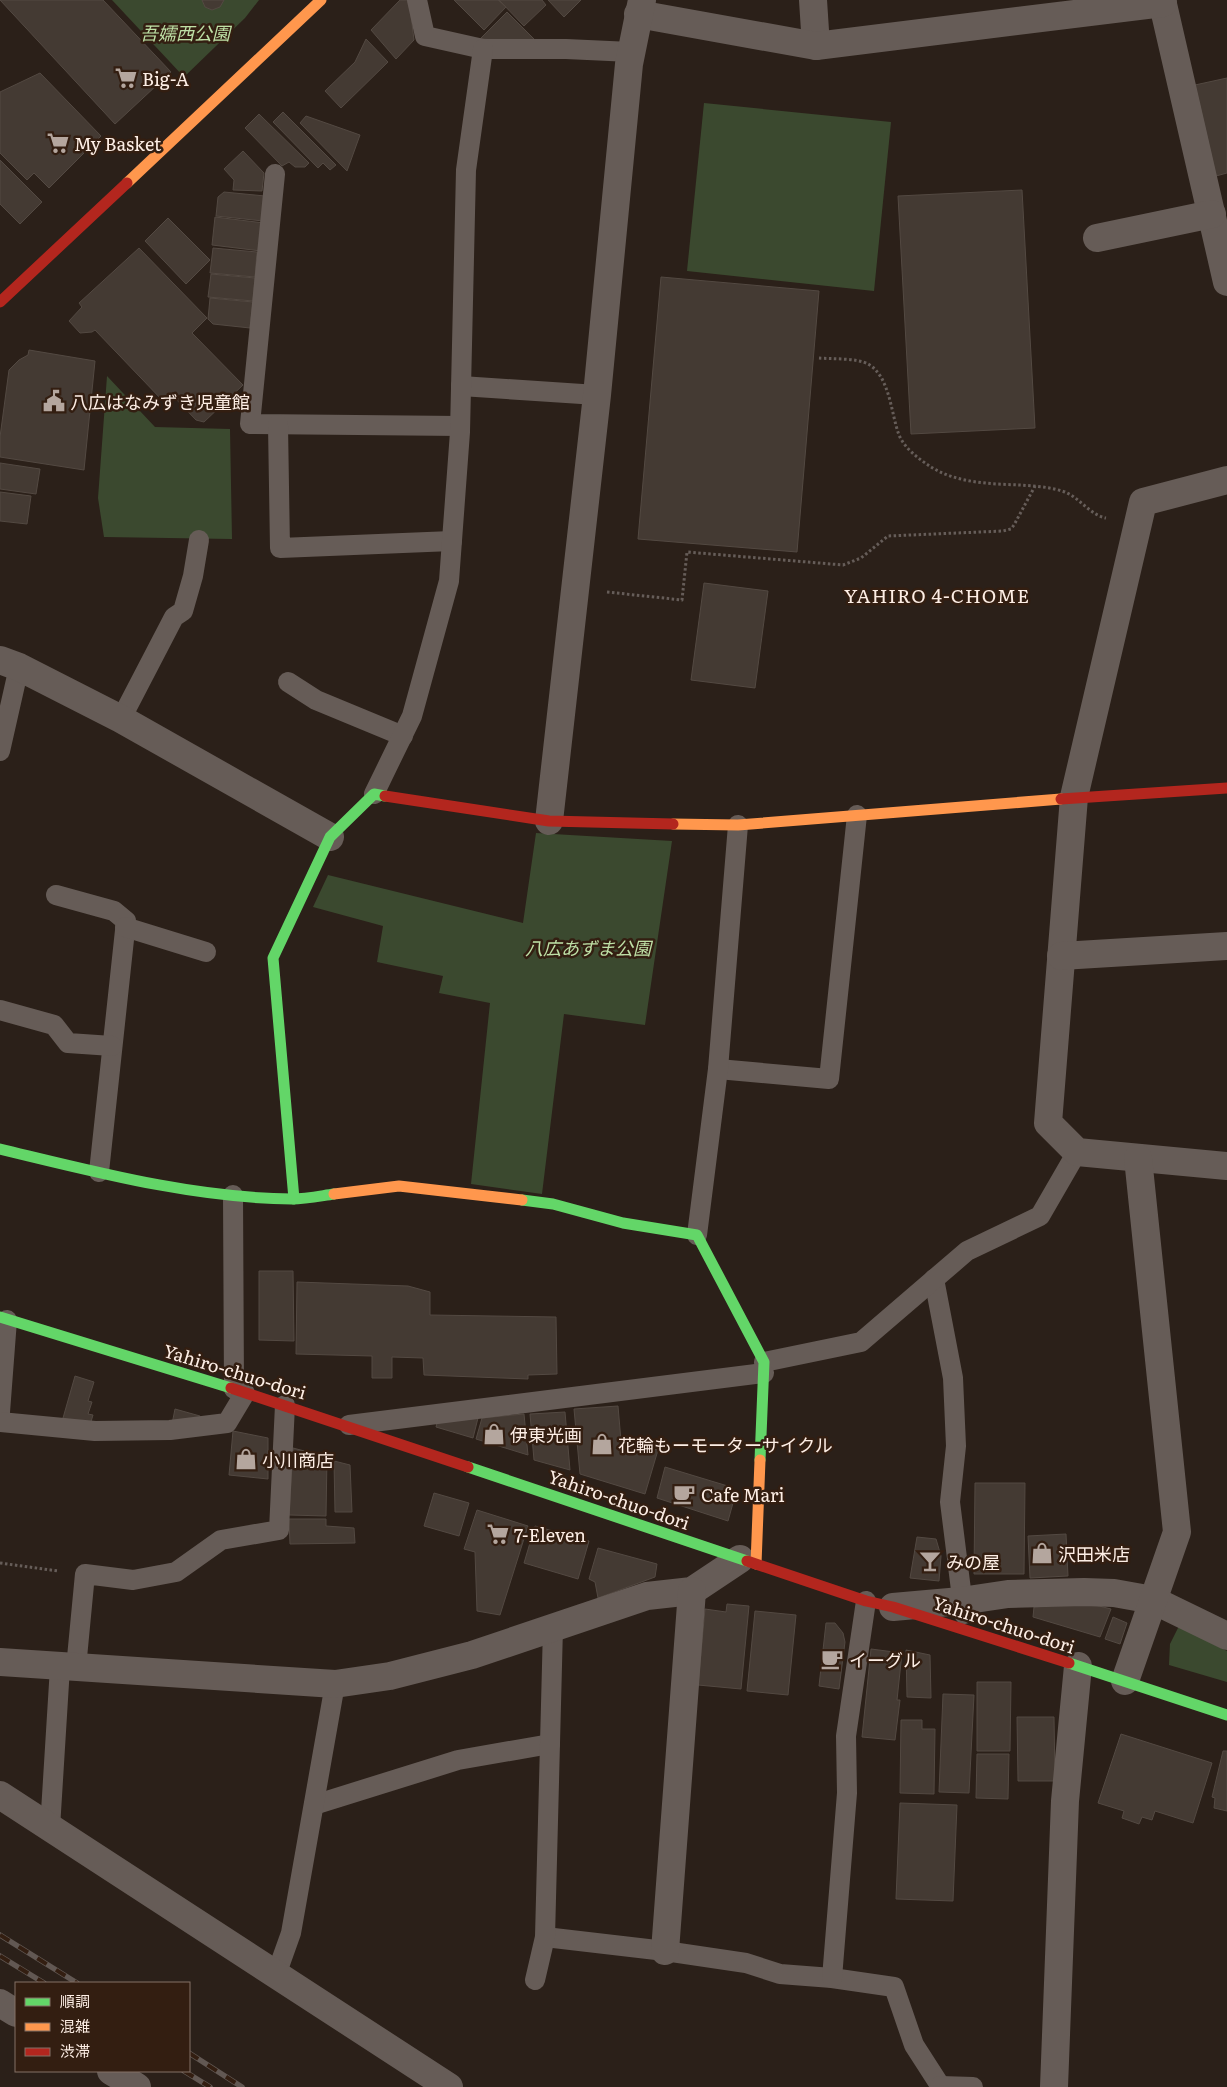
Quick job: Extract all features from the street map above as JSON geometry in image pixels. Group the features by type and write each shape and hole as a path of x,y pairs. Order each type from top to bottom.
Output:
{"street":[{"path":"0,302 320,0"},
{"path":"813,0 816,46"},
{"path":"549,821 597,395 631,52 640,7 816,46 1162,2 1227,282"},
{"path":"1097,238 1212,214"},
{"path":"1227,480 1144,502 1074,797 1048,1123 1077,1152 1227,1166"},
{"path":"10,664 121,719 330,837"},
{"path":"294,1199 273,958 330,837 374,794 549,821 738,825 1074,797 1227,788"},
{"path":"1061,956 1227,946"},
{"path":"0,1149 139,1182 233,1194 294,1199 400,1186 552,1204 623,1223 697,1235 764,1368 748,1561 692,1591 647,1596 472,1655 390,1676 335,1684 0,1662"},
{"path":"1124,1681 1178,1532 1138,1158"},
{"name":"Yahiro-chuo-dori","path":"4,1319 239,1390 866,1601 893,1607 967,1630 1227,1715"},
{"path":"664,1951 692,1591"},
{"path":"893,1607 961,1602 1008,1594 1114,1593 1154,1600 1227,1636"},
{"path":"1054,2087 1065,1801 1078,1666"},
{"path":"0,1795 449,2087"},
{"path":"0,2002 15,2011"},
{"path":"113,2072 137,2087"}],"lane":[{"path":"417,0 425,36 483,49 566,49 631,52"},
{"path":"374,794 412,716 449,582 460,426 466,170 483,49"},
{"path":"275,174 250,424 460,426"},
{"path":"461,386 597,395"},
{"path":"278,425 280,548 452,541"},
{"path":"121,719 174,617 183,611 193,576 199,540"},
{"path":"0,751 10,664"},
{"path":"288,682 316,700 402,736"},
{"path":"718,1069 829,1079 857,815"},
{"path":"697,1235 718,1069 738,825"},
{"path":"56,895 114,911 126,922 99,1172"},
{"path":"125,927 206,952"},
{"path":"0,1010 54,1025 68,1043 112,1046"},
{"path":"346,1425 764,1368 861,1342 967,1251 1040,1216 1077,1152"},
{"path":"0,1422 95,1431 170,1430 227,1424 239,1390 233,1194"},
{"path":"934,1279 953,1378 956,1446 950,1502 961,1602 967,1630"},
{"path":"0,1412 4,1319"},
{"path":"50,1828 68,1667 86,1574 133,1580 176,1572 222,1540 279,1530 285,1405"},
{"path":"832,1978 848,1792 846,1736 866,1601"},
{"path":"535,1980 545,1938 553,1627"},
{"path":"276,1975 291,1933 335,1684"},
{"path":"314,1805 458,1760 550,1744"},
{"path":"545,1938 664,1951 746,1963 780,1974 832,1978 894,1987 914,2046 941,2086 973,2087"}],"path":[{"path":"819,358 866,363 876,371 886,388 900,437 913,454 933,468 959,478 996,484 1034,486 1066,492 1090,510 1109,519"},
{"path":"576,588 682,600 688,552 842,566 861,558 888,536 1003,531 1011,529 1014,525 1034,486"},
{"path":"0,1563 86,1574"}],"green space":[{"name":"吾嬬西公園","path":"112,0 259,0 245,18 184,77"},
{"path":"704,103 891,122 874,291 687,271"},
{"path":"107,376 155,427 230,429 232,539 104,537 98,498"},
{"name":"八広あずま公園","path":"536,833 672,841 645,1025 564,1014 542,1194 471,1184 490,1003 439,993 443,976 377,962 383,926 313,907 328,875 523,923"},
{"path":"1179,1626 1227,1651 1227,1682 1169,1665 1170,1644"}],"building":[{"path":"0,0 103,0 171,72 115,124"},
{"path":"202,0 224,0 220,7 212,10 205,7"},
{"path":"400,0 409,0 414,40 396,59 371,30"},
{"path":"454,0 498,0 506,7 484,30"},
{"path":"499,0 542,0 546,5 524,26"},
{"path":"548,0 581,0 564,17"},
{"path":"507,12 537,42 480,39"},
{"path":"366,39 388,62 341,108 325,91 355,62"},
{"path":"40,73 101,136 49,188 34,173 27,180 0,153 0,92"},
{"path":"1227,78 1227,173 1216,176 1195,85"},
{"path":"283,112 336,165 330,170 323,163 318,168 273,122"},
{"path":"259,114 309,163 305,167 295,167 289,162 282,166 245,128"},
{"path":"306,116 360,135 347,171 300,123"},
{"path":"243,151 264,173 262,191 233,190 234,180 224,169"},
{"path":"0,160 42,202 20,224 0,204"},
{"path":"1022,190 1035,428 911,434 898,196"},
{"path":"224,192 265,196 263,221 216,216 218,197"},
{"path":"215,217 264,223 261,251 212,245"},
{"path":"168,218 210,260 186,284 145,241"},
{"path":"139,248 207,318 192,333 243,385 204,422 196,420 175,398 169,402 163,401 95,330 80,333 69,321 82,307 79,303"},
{"path":"213,248 257,252 255,277 210,273"},
{"path":"211,274 255,278 253,301 208,297"},
{"path":"661,277 819,291 797,552 638,539"},
{"path":"210,298 253,302 250,328 213,324 208,319"},
{"path":"29,350 95,361 84,470 0,457 0,437 9,370 19,360 28,355"},
{"path":"0,463 40,469 36,494 0,489"},
{"path":"0,492 31,496 27,524 0,521"},
{"path":"704,583 768,591 755,688 691,680"},
{"path":"259,1271 293,1271 294,1341 259,1340"},
{"path":"297,1282 408,1286 430,1292 430,1315 556,1317 557,1374 528,1375 528,1379 424,1375 423,1358 392,1357 392,1378 372,1378 372,1356 296,1354"},
{"path":"75,1376 94,1382 88,1401 92,1402 88,1414 93,1415 90,1425 63,1418"},
{"path":"618,1406 621,1441 658,1450 645,1494 580,1474 574,1409"},
{"path":"175,1409 200,1416 200,1420 172,1424"},
{"path":"565,1412 570,1470 534,1460 530,1414"},
{"path":"524,1414 528,1455 476,1439 482,1418"},
{"path":"478,1418 473,1438 436,1427 437,1423"},
{"path":"233,1431 268,1438 268,1479 229,1475"},
{"path":"293,1448 327,1457 326,1516 289,1515"},
{"path":"334,1461 350,1465 352,1512 335,1512"},
{"path":"665,1467 731,1487 733,1503 728,1521 657,1498"},
{"path":"975,1483 1025,1483 1024,1574 974,1574"},
{"path":"434,1493 469,1503 459,1536 424,1526"},
{"path":"477,1510 528,1526 500,1615 477,1611 475,1552 464,1549"},
{"path":"289,1519 326,1519 326,1526 354,1528 355,1543 290,1544"},
{"path":"535,1526 589,1541 578,1579 524,1563"},
{"path":"1066,1534 1068,1576 1030,1578 1028,1536"},
{"path":"917,1537 936,1539 941,1556 939,1581 910,1578"},
{"path":"598,1548 657,1564 655,1577 598,1598 595,1582 589,1579"},
{"path":"1087,1603 1111,1609 1100,1637 1033,1617 1034,1607"},
{"path":"727,1604 749,1606 741,1689 698,1685 705,1609 726,1612"},
{"path":"755,1611 796,1615 788,1695 747,1691"},
{"path":"1113,1617 1127,1623 1120,1644 1105,1639"},
{"path":"826,1623 835,1623 843,1633 845,1642 839,1689 819,1686"},
{"path":"871,1649 902,1653 897,1700 900,1700 895,1740 862,1737"},
{"path":"906,1650 930,1655 931,1698 907,1697"},
{"path":"977,1682 1011,1682 1010,1751 977,1751"},
{"path":"943,1694 974,1695 969,1793 939,1792"},
{"path":"1017,1717 1054,1717 1055,1781 1018,1781"},
{"path":"901,1720 922,1720 922,1729 935,1729 934,1794 900,1793"},
{"path":"1121,1734 1212,1763 1193,1823 1155,1811 1152,1820 1142,1817 1139,1824 1122,1818 1124,1811 1098,1803"},
{"path":"1223,1751 1227,1751 1227,1811 1214,1808 1215,1798 1212,1797"},
{"path":"977,1754 1009,1754 1008,1799 976,1798"},
{"path":"900,1803 957,1805 953,1901 896,1899"}],"railway":[{"path":"0,1935 75,1982"},
{"path":"0,1956 42,1982"},
{"path":"190,2054 242,2087"},
{"path":"186,2072 210,2087"}],"traffic: fast":[{"path":"294,1199 273,958 330,837 374,794 385,796"},
{"path":"0,1149 145,1182 218,1194 292,1199 334,1194"},
{"path":"522,1200 553,1204 623,1223 697,1235 764,1362 760,1460"},
{"path":"0,1317 231,1388"},
{"path":"468,1467 747,1561"},
{"path":"1069,1663 1227,1715"}],"traffic: slow":[{"path":"127,183 321,0"},
{"path":"673,824 738,825 1061,799"},
{"path":"334,1194 399,1186 522,1200"},
{"path":"756,1564 760,1460"}],"traffic: jam":[{"path":"0,302 127,183"},
{"path":"1061,799 1227,788"},
{"path":"385,796 549,821 673,824"},
{"path":"231,1388 468,1467"},
{"path":"747,1561 866,1601 893,1607 1069,1663"}],"place":[{"name":"Big-A","path":"126,78"},
{"name":"My Basket","path":"58,143"},
{"name":"八広はなみずき児童館","path":"54,401"},
{"name":"伊東光画","path":"494,1434"},
{"name":"花輪もーモーターサイクル","path":"602,1444"},
{"name":"小川商店","path":"246,1459"},
{"name":"Cafe Mari","path":"684,1494"},
{"name":"7-Eleven","path":"498,1534"},
{"name":"沢田米店","path":"1042,1553"},
{"name":"みの屋","path":"930,1561"},
{"name":"イーグル","path":"832,1659"}],"district":[{"name":"YAHIRO 4-CHOME","path":"937,595"}]}
